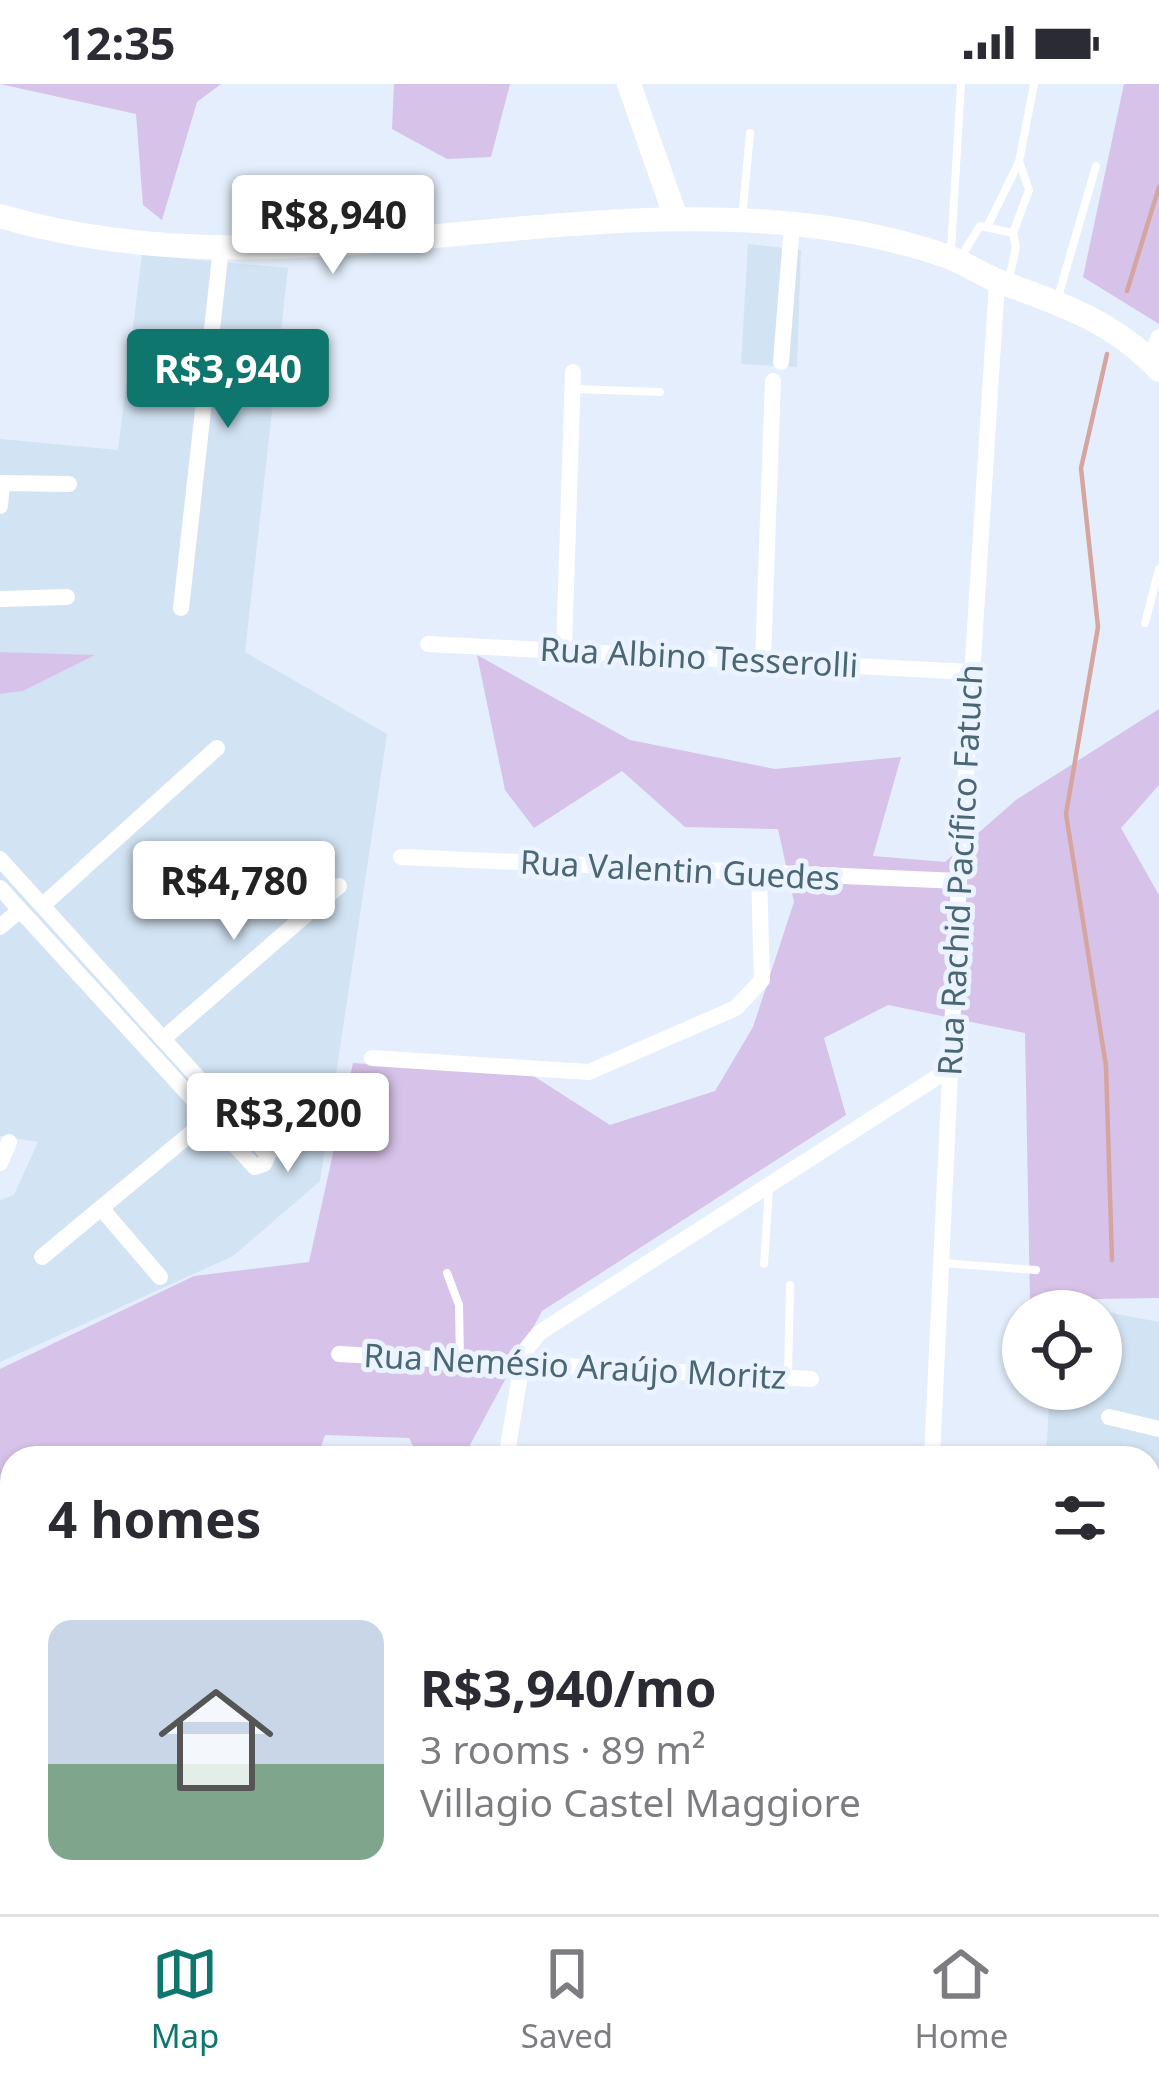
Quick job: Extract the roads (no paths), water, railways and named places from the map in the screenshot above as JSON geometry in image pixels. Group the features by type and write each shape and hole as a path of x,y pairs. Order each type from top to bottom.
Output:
{"main road":[{"path":"629,84 676,218"},
{"path":"0,216 55,232 221,248 332,248 676,218 791,224 955,260 1105,322 1156,356"}],"street":[{"path":"781,362 791,224"},
{"path":"181,608 221,248"},
{"name":"Rua Rachid Pacífico Fatuch","path":"933,1446 958,881 1003,283"},
{"path":"564,650 572,381"},
{"path":"763,658 773,381"},
{"path":"0,506 2,483 69,484"},
{"path":"0,598 68,597"},
{"name":"Rua Albino Tesserolli","path":"428,644 971,672"},
{"path":"43,905 217,748"},
{"name":"Rua Valentin Guedes","path":"401,857 958,881"},
{"path":"0,859 43,905 89,974 207,1120 255,1167 264,1164 268,1155 163,1039 89,974 0,888"},
{"path":"372,1058 590,1072 736,1008 762,980 759,874"},
{"path":"163,1039 338,886"},
{"path":"0,928 20,910"},
{"path":"508,1446 520,1364 539,1333 949,1070"},
{"path":"42,1257 207,1120"},
{"path":"0,1162 9,1142"},
{"path":"101,1208 160,1277"},
{"name":"Rua Nemésio Araújo Moritz","path":"339,1354 811,1379"},
{"path":"1109,1417 1159,1430"}],"lane":[{"path":"955,260 961,84"},
{"path":"988,225 1019,162 1034,84"},
{"path":"742,221 750,133"},
{"path":"1003,283 1016,247 1013,233 1029,190 1019,162"},
{"path":"1057,303 1096,166"},
{"path":"955,260 974,229 988,225 1013,233"},
{"path":"572,381 660,392"},
{"path":"1144,623 1159,569"},
{"path":"764,1264 769,1186"},
{"path":"942,1263 1036,1270"},
{"path":"447,1273 459,1305 460,1360"},
{"path":"788,1378 790,1285"}],"waterway":[{"path":"1127,291 1159,187"},
{"path":"1107,354 1081,468 1098,627 1066,814 1106,1066 1112,1260"}]}
